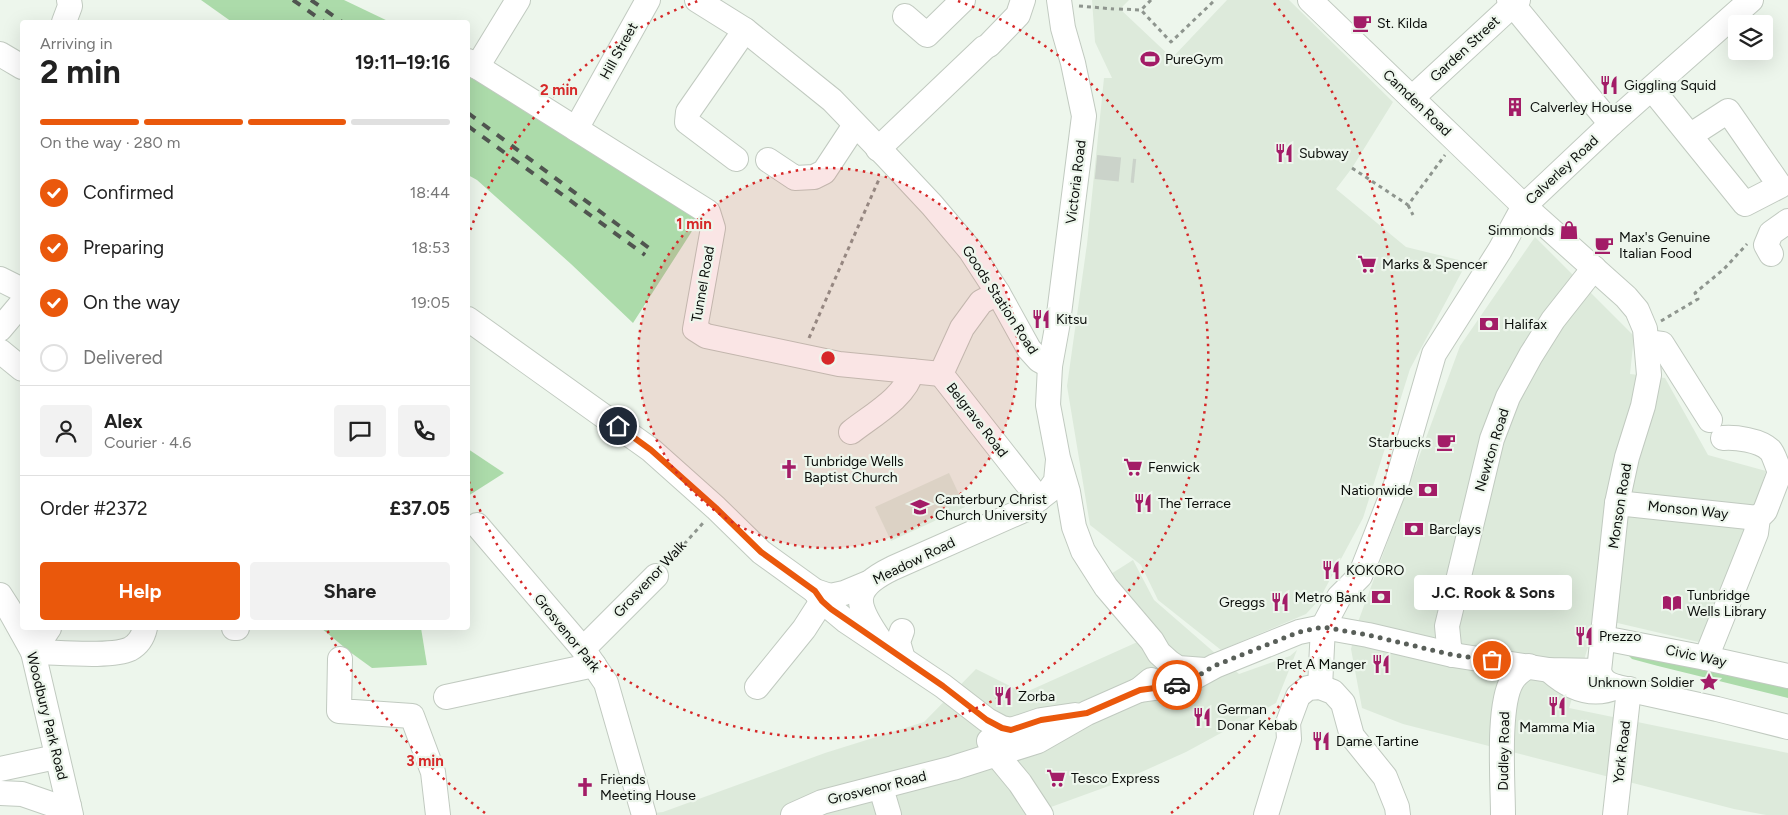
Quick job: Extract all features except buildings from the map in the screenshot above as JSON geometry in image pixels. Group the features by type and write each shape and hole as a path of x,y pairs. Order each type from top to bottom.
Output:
{"street":[{"path":"65,20 70,6 68,0"},
{"path":"472,64 518,0"},
{"name":"Hill Street","path":"576,129 648,0"},
{"path":"905,16 927,36 963,0"},
{"name":"Victoria Road","path":"1050,366 1087,166 1084,116 1073,63 1063,28 1059,0"},
{"name":"Camden Road","path":"1310,0 1524,206"},
{"name":"Calverley Road","path":"1323,627 1339,597 1360,576 1397,482 1434,354 1500,250 1524,206 1611,124 1750,0"},
{"name":"Goods Station Road","path":"703,1 745,30 832,100 932,206 970,250 998,293 1029,349 1039,360 1050,366 1048,405 1074,527 1083,551 1106,587 1152,641 1159,653"},
{"path":"882,153 1018,15 1021,1"},
{"path":"1513,1 1611,124"},
{"name":"Garden Street","path":"1412,98 1513,1"},
{"path":"736,159 687,122 688,112 745,30"},
{"path":"0,54 20,66"},
{"name":"Tunnel Road","path":"472,64 708,212 713,228 695,329 706,336 766,347 801,357 839,364 941,374"},
{"path":"1652,89 1691,135"},
{"path":"768,160 795,178 814,177 824,172 855,125"},
{"name":"Monson Road","path":"1524,206 1626,297 1637,310 1646,336 1649,375 1643,406 1627,457 1617,503 1599,671"},
{"path":"1771,254 1766,245 1771,233 1788,221"},
{"name":"Newton Road","path":"1453,655 1449,646 1447,626 1492,439 1508,398 1531,354 1553,320 1594,268"},
{"path":"0,279 20,289"},
{"name":"Belgrave Road","path":"998,293 981,302 962,328 941,374 1032,504"},
{"path":"0,329 20,305"},
{"name":"Grosvenor Road","path":"470,320 651,450 716,508 761,552 818,596 846,621 943,686 987,720 1002,728 1011,730 1041,720 1087,713"},
{"path":"1646,336 1662,344 1717,429 1734,437 1750,440 1770,450 1780,472"},
{"path":"0,351 20,367"},
{"path":"851,432 896,397 909,381 912,371"},
{"path":"1706,658 1756,533 1758,518 1765,511 1788,449"},
{"name":"Meadow Road","path":"883,646 862,611 861,597 868,583 875,577 893,568 993,530 1050,491 1056,481 1058,458"},
{"name":"Monson Way","path":"1617,503 1758,518"},
{"name":"Meadow Road","path":"1032,504 1055,512 1074,527"},
{"name":"Grosvenor Park","path":"477,525 589,657 606,683 644,815"},
{"name":"Grosvenor Walk","path":"589,657 656,576"},
{"path":"757,687 804,629 818,596 844,593 868,583"},
{"name":"Woodbury Park Road","path":"3,606 33,652 70,811"},
{"path":"1320,688 1323,627 1368,635 1453,655 1539,668 1599,671 1605,682 1623,688 1788,727"},
{"name":"Grosvenor Road","path":"793,815 822,802 881,788 1038,741 1087,713 1140,690 1182,684 1205,670 1299,632 1323,627"},
{"path":"33,652 48,630"},
{"path":"33,652 103,653 124,651 136,645 142,638 144,630"},
{"path":"902,631 898,642 903,659"},
{"name":"Civic Way","path":"1603,638 1788,676"},
{"name":"Grosvenor Road","path":"1159,653 1178,668 1205,670"},
{"name":"Grosvenor Road","path":"1140,690 1153,679 1158,669 1159,653"},
{"path":"446,698 589,657"},
{"path":"340,659 339,711 412,716 433,772 438,815"},
{"path":"1539,668 1580,689 1594,692 1623,688"},
{"name":"Dudley Road","path":"1503,815 1503,727 1507,692 1516,675 1539,668"},
{"path":"1266,815 1289,738 1288,723 1298,696 1308,688 1320,688 1333,692 1343,703 1352,736 1385,777 1397,807 1398,815"},
{"name":"York Road","path":"1615,815 1623,688"},
{"path":"972,709 996,754 1018,781 1035,813"},
{"path":"962,765 976,747 978,736 972,709"},
{"name":"Grosvenor Road","path":"1018,781 1021,764 1038,741"},
{"path":"0,769 56,756"},
{"path":"881,788 889,815"},
{"path":"0,793 22,794 70,811"}],"path":[{"path":"1141,10 1151,0"},
{"path":"1120,9 1141,10 1171,42 1215,0"},
{"path":"1093,7 1114,9"},
{"path":"1408,205 1456,140"},
{"path":"801,357 883,171 882,153"},
{"path":"1352,168 1408,205 1413,215"},
{"path":"1646,336 1698,300 1695,293 1724,269 1753,238"},
{"name":"Grosvenor Walk","path":"656,576 716,508"}],"shaded area":[{"path":"1092,0 1129,0 1120,9 1172,58 1227,0 1289,0 1393,102 1352,168 1336,189 1406,247 1467,262 1410,369 1363,518 1319,600 1306,614 1221,650 1158,600 1141,565 1090,525 1067,386 1087,244 1104,78 1112,78 1095,42"},
{"path":"1535,237 1634,336 1630,374 1665,378 1708,455 1766,471 1743,544 1707,644 1592,617 1589,644 1569,708 1788,753 1788,815 1766,815 1734,809 1403,724 1362,708 1351,649 1358,622 1460,346"},
{"name":"Canterbury Christ Church University","path":"949,473 965,507 891,541 875,507"},
{"path":"1133,560 1154,600 1239,674 1290,656 1297,650 1276,703 1186,752 1117,783 1029,815 638,815 663,812 825,753 924,722 976,669 1024,693 1153,635 1103,579"}],"green space":[{"path":"201,0 344,0 386,20 229,20"},
{"path":"470,69 703,214 633,323 571,264 477,180 470,176"},
{"path":"470,450 504,473 470,495"},
{"path":"323,630 421,630 427,665 372,668"},
{"path":"1627,654 1788,683 1788,698 1632,659"}],"tunnel":[{"path":"1096,167 1135,171"}],"railway":[{"path":"293,0 321,20"},
{"path":"311,0 339,20"},
{"path":"470,114 649,248"},
{"path":"470,127 645,255"}],"way so far":[{"path":"1177,685 1193,679 1214,666 1299,632 1323,627 1345,630 1453,655 1492,660"}],"place":[{"name":"St. Kilda","path":"1362,23"},
{"name":"PureGym","path":"1150,59"},
{"name":"Giggling Squid","path":"1609,85"},
{"name":"Calverley House","path":"1515,107"},
{"name":"Subway","path":"1284,153"},
{"name":"Simmonds","path":"1569,230"},
{"name":"Max's Genuine Italian Food","path":"1604,245"},
{"name":"Marks & Spencer","path":"1367,264"},
{"name":"Kitsu","path":"1041,319"},
{"name":"Halifax","path":"1489,324"},
{"name":"Starbucks","path":"1446,442"},
{"name":"Fenwick","path":"1133,467"},
{"name":"Tunbridge Wells Baptist Church","path":"789,469"},
{"name":"Nationwide","path":"1428,490"},
{"name":"The Terrace","path":"1143,503"},
{"name":"Canterbury Christ Church University","path":"920,507"},
{"name":"Barclays","path":"1414,529"},
{"name":"KOKORO","path":"1331,570"},
{"name":"Metro Bank","path":"1381,597"},
{"name":"Greggs","path":"1280,602"},
{"name":"Tunbridge Wells Library","path":"1672,603"},
{"name":"Prezzo","path":"1584,636"},
{"name":"J.C. Rook & Sons","path":"1492,660"},
{"name":"Pret A Manger","path":"1381,664"},
{"name":"Unknown Soldier","path":"1709,682"},
{"name":"Zorba","path":"1003,696"},
{"name":"Mamma Mia","path":"1557,706"},
{"name":"German Donar Kebab","path":"1202,717"},
{"name":"Dame Tartine","path":"1321,741"},
{"name":"Tesco Express","path":"1056,778"},
{"name":"Friends Meeting House","path":"585,787"}],"route":[{"path":"618,426 651,450 716,508 761,552 815,591 822,601 846,621 943,686 987,720 1002,728 1011,730 1041,720 1087,713 1140,690 1177,685"}]}
